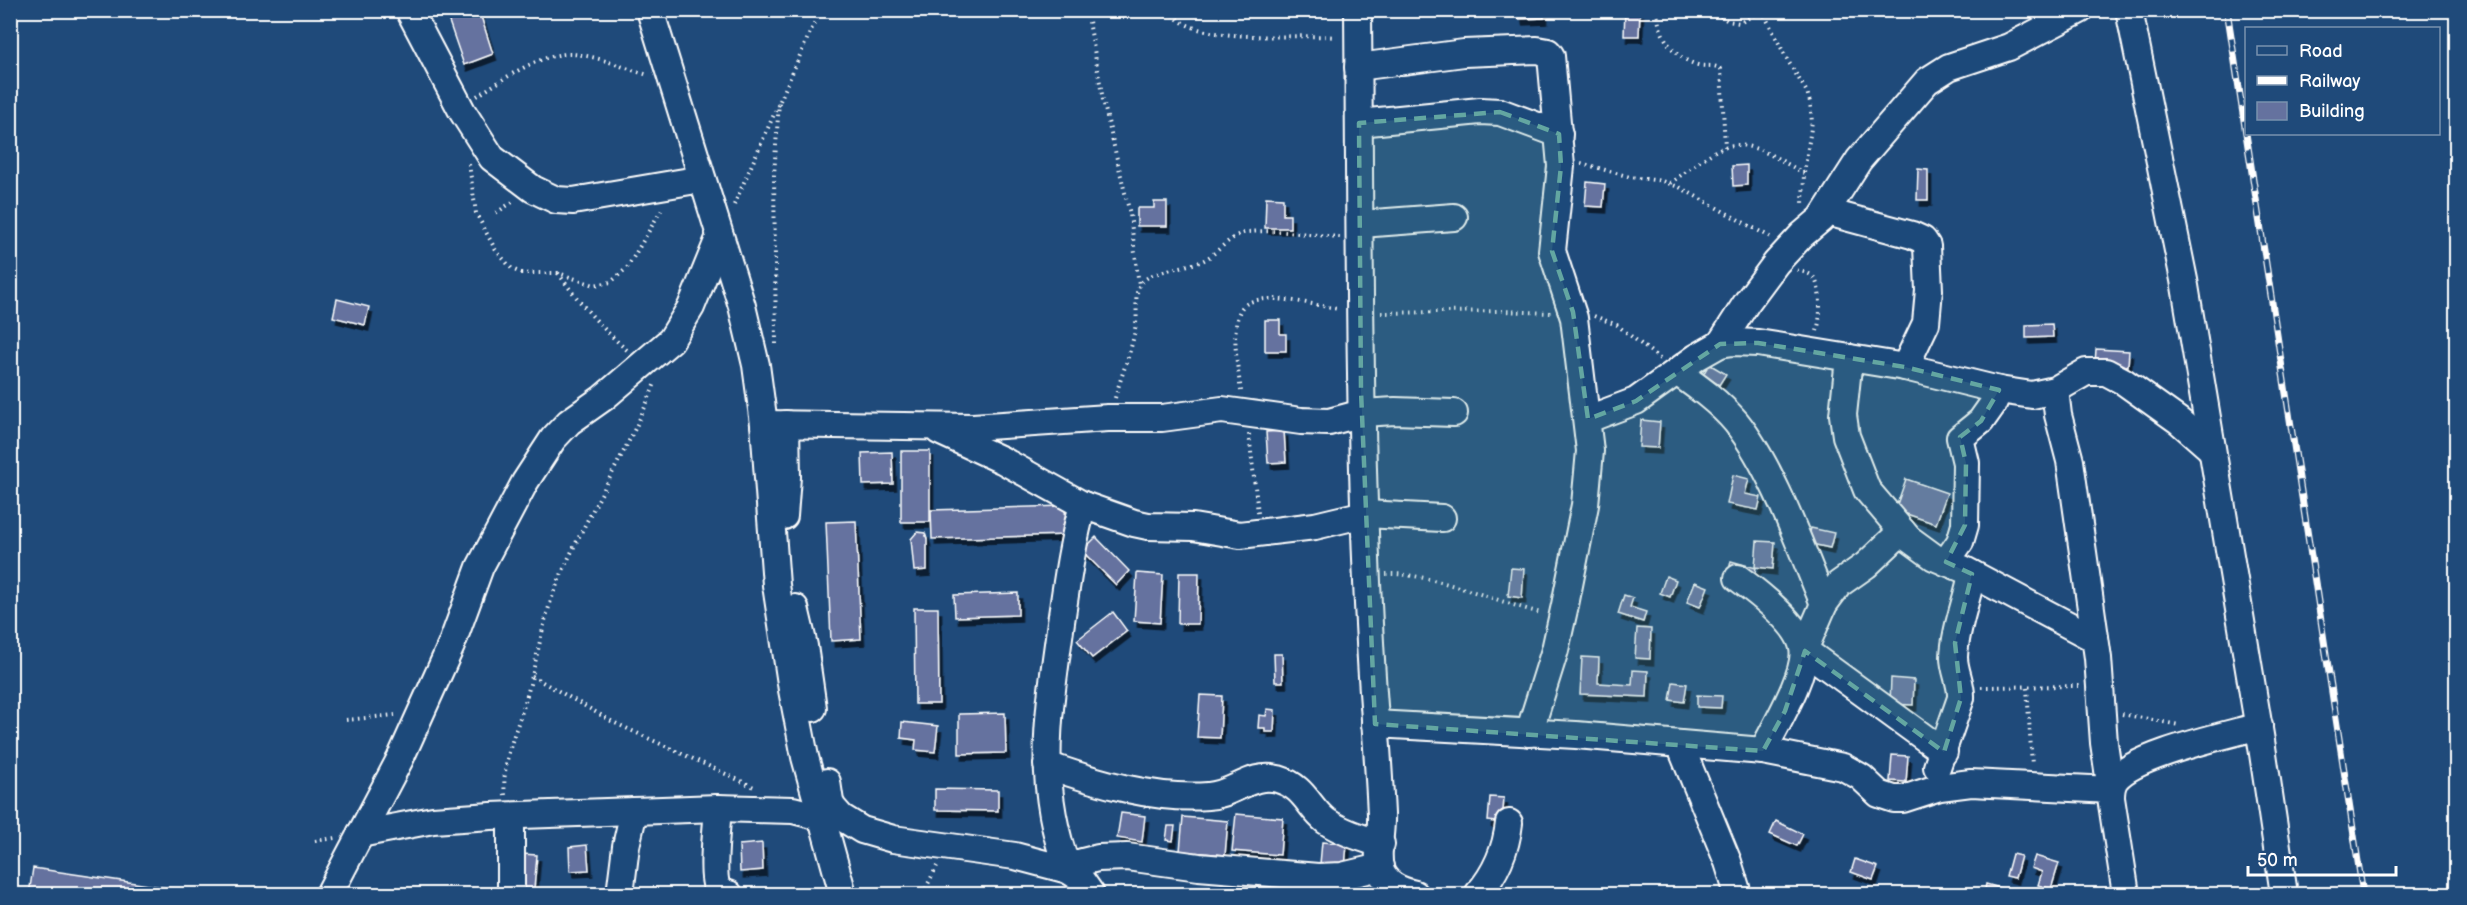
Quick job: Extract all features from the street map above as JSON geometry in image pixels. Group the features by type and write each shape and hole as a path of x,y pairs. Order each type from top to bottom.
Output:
{"street":[{"path":"409,10 462,111 492,158 522,183 556,200 573,201 692,180"},
{"path":"650,10 672,81 692,180 720,236 775,424 784,543 830,802 841,817 862,830 893,838 1015,856 1068,870 1079,877 1091,894"},
{"path":"1358,10 1361,231 1359,313 1367,576 1381,816 1380,855 1384,877 1403,891 1415,894"},
{"path":"1720,344 1747,302 1783,255 1817,220 1859,160 1927,81 1949,67 2009,47 2080,10"},
{"path":"2129,10 2184,280 2259,726 2284,894"},
{"path":"1358,67 1464,53 1537,50 1548,52 1554,68 1560,144 1560,178 1552,251 1573,312 1588,419 1590,451 1585,506 1563,618 1529,733"},
{"path":"1359,123 1480,111 1500,112 1560,144"},
{"path":"1361,231 1454,216"},
{"path":"1817,220 1912,235 1927,244 1929,290 1926,323 1905,368"},
{"path":"329,894 387,786 451,646 480,567 525,482 553,439 569,422 603,398 651,370 684,320 720,236"},
{"path":"1588,419 1636,402 1671,368 1720,344 1733,342 1905,368 1999,390 2047,392 2086,372 2098,370 2113,375 2179,421 2212,450"},
{"path":"1849,358 1843,414 1846,436 1867,490 1902,531 1917,546 2095,639"},
{"path":"1671,368 1721,406 1749,441 1774,489 1824,604"},
{"path":"1946,562 1960,542 1965,525 1966,463 1960,438 1982,421 1994,404 1999,390"},
{"path":"2047,392 2058,415 2070,460 2095,639 2110,790 2126,894"},
{"path":"775,424 1015,426 1108,418 1162,418 1222,410 1245,411 1301,421 1329,422 1362,414 1395,411 1454,413"},
{"path":"775,424 776,585 799,724 820,817 843,894 824,894"},
{"path":"929,427 1002,460 1083,505 1148,526 1193,527 1233,535 1315,526 1365,514 1442,518"},
{"path":"1068,870 1052,822 1048,799 1047,765 1050,693 1066,583 1083,505"},
{"path":"1763,751 1795,685 1804,650 1824,604 1842,581 1866,565 1902,531"},
{"path":"1924,792 1944,752 1959,705 1961,687 1954,655 1972,574"},
{"path":"1738,578 1776,609 1800,640 1804,650 1944,752"},
{"path":"1375,724 1763,751 1842,767 1853,771 1879,794 1903,799 1940,787 1971,783 2110,790"},
{"path":"2110,790 2120,775 2150,759 2259,726"},
{"path":"1680,745 1728,862 1738,894"},
{"path":"1047,765 1094,781 1132,790 1197,797 1216,796 1244,783 1262,778 1277,779 1299,791 1326,821 1356,836 1380,855"},
{"path":"360,834 433,820 634,811 718,808 793,810 820,817"},
{"path":"718,808 716,885 729,894"},
{"path":"620,894 626,846 634,811"},
{"path":"511,816 511,894"},
{"path":"1478,894 1500,862 1506,845 1509,823"},
{"path":"1068,870 1082,862 1098,858 1127,857 1199,867 1318,877 1342,876 1380,855"}],"path":[{"path":"720,236 820,10"},
{"path":"1087,10 1103,100 1130,214 1139,285 1136,298 1137,321 1131,348 1108,418"},
{"path":"1169,10 1179,21 1212,32 1242,35 1322,35 1358,39"},
{"path":"1657,10 1660,28 1669,45 1693,63 1717,66 1720,69 1725,147"},
{"path":"1710,10 1728,21 1740,23 1762,10 1807,92 1810,102 1811,130 1804,173 1804,214 1817,220"},
{"path":"468,103 532,64 568,54 595,58 672,81"},
{"path":"776,347 774,175 778,102"},
{"path":"1560,144 1603,171 1670,183 1812,276 1817,286 1821,310 1820,323 1814,337 1797,351"},
{"path":"1670,183 1725,147 1747,146 1804,173"},
{"path":"468,157 476,213 495,249 512,269 521,273 558,273 594,285 611,282 620,276 692,180"},
{"path":"1139,285 1143,280 1154,275 1205,260 1235,237 1245,233 1361,231"},
{"path":"511,816 504,794 505,768 553,594 580,535 631,440 651,370 604,331 558,273"},
{"path":"1259,532 1253,455 1236,348 1238,317 1246,304 1251,301 1267,299 1291,301 1359,313 1447,311 1547,314 1573,312 1610,321 1671,368"},
{"path":"1367,576 1395,573 1407,575 1563,618"},
{"path":"532,676 613,722 757,788"},
{"path":"1961,687 2027,688 2100,685"},
{"path":"2027,688 2032,786"},
{"path":"2102,711 2184,726"},
{"path":"346,720 397,714 420,715"},
{"path":"923,894 946,845"}],"highlighted area":[{"path":"1500,112 1559,134 1561,166 1552,251 1573,312 1588,419 1636,401 1720,344 1758,343 1905,367 1999,390 1981,421 1960,437 1966,463 1965,525 1946,562 1972,574 1955,643 1961,698 1944,752 1805,651 1785,711 1763,751 1375,724 1361,391 1359,123"}],"building":[{"path":"445,10 479,10 493,54 464,65"},
{"path":"1518,10 1544,10 1544,18 1519,19"},
{"path":"1625,10 1640,11 1639,36 1624,36"},
{"path":"1747,165 1747,185 1733,186 1732,166"},
{"path":"1918,169 1928,170 1928,200 1917,200"},
{"path":"1587,182 1605,184 1603,207 1585,206"},
{"path":"1266,197 1283,198 1283,215 1290,215 1290,228 1265,228"},
{"path":"1154,202 1167,202 1167,226 1137,226 1137,208 1154,208"},
{"path":"337,299 369,307 365,325 333,317"},
{"path":"1265,320 1280,320 1280,334 1286,334 1286,351 1265,351"},
{"path":"2052,324 2053,337 2026,338 2026,325"},
{"path":"2096,349 2129,351 2128,366 2095,364"},
{"path":"1709,364 1726,374 1719,385 1703,375"},
{"path":"1641,420 1660,422 1658,448 1639,447"},
{"path":"1284,431 1286,462 1268,463 1266,432"},
{"path":"901,451 930,451 930,522 901,522"},
{"path":"892,452 893,484 863,485 862,453"},
{"path":"1733,475 1749,479 1745,494 1761,497 1758,510 1727,504"},
{"path":"1906,479 1947,493 1936,524 1895,510"},
{"path":"1065,506 1066,535 932,539 931,510"},
{"path":"856,521 861,639 831,641 826,522"},
{"path":"1811,528 1834,533 1830,548 1807,543"},
{"path":"917,532 925,533 927,539 927,570 914,571 911,539"},
{"path":"1096,537 1129,571 1116,585 1082,551"},
{"path":"1757,541 1775,542 1773,569 1755,567"},
{"path":"1731,561 1756,568 1754,577 1729,570"},
{"path":"1511,568 1524,569 1522,598 1508,596"},
{"path":"1137,573 1163,575 1160,623 1134,621"},
{"path":"1179,573 1199,573 1198,624 1178,624"},
{"path":"1666,576 1676,580 1670,597 1660,593"},
{"path":"1695,582 1708,587 1700,607 1687,602"},
{"path":"1018,593 1018,615 955,617 954,595"},
{"path":"1624,595 1633,598 1630,607 1646,612 1643,622 1618,614"},
{"path":"914,608 938,608 939,704 915,704"},
{"path":"1113,612 1127,631 1092,658 1077,640"},
{"path":"1637,628 1651,629 1650,659 1635,658"},
{"path":"1274,654 1282,654 1283,682 1275,682"},
{"path":"1582,657 1599,658 1598,683 1632,685 1633,670 1648,671 1647,697 1580,694"},
{"path":"1891,678 1914,680 1913,705 1890,704"},
{"path":"1673,682 1687,684 1684,702 1670,700"},
{"path":"1200,695 1222,696 1220,738 1197,737"},
{"path":"1697,695 1722,696 1721,708 1697,707"},
{"path":"1267,709 1275,710 1274,732 1265,732 1265,728 1258,728 1259,715 1266,716"},
{"path":"1005,713 1006,753 959,754 959,714"},
{"path":"902,722 938,726 935,752 915,750 916,740 901,738"},
{"path":"1892,755 1908,756 1906,782 1890,781"},
{"path":"935,789 998,790 998,811 935,810"},
{"path":"1490,797 1504,798 1502,823 1488,821"},
{"path":"1121,813 1145,816 1142,842 1117,838"},
{"path":"1236,814 1283,818 1280,855 1232,851"},
{"path":"1183,817 1228,821 1225,855 1180,851"},
{"path":"1776,821 1803,834 1797,846 1770,834"},
{"path":"1168,826 1175,826 1173,841 1166,840"},
{"path":"1322,842 1347,844 1345,867 1320,864"},
{"path":"762,843 763,870 740,872 739,845"},
{"path":"587,845 589,870 570,871 569,847"},
{"path":"522,854 537,855 534,889 519,888"},
{"path":"2012,854 2021,856 2015,878 2006,876"},
{"path":"2035,856 2059,863 2051,889 2038,885 2042,872 2031,868"},
{"path":"1855,859 1878,867 1873,880 1851,872"},
{"path":"33,868 196,892 196,894 29,894"},
{"path":"1986,884 2000,888 1998,894 1984,894"}],"railway":[{"path":"2227,10 2245,127"},
{"path":"2246,135 2363,894"}]}
